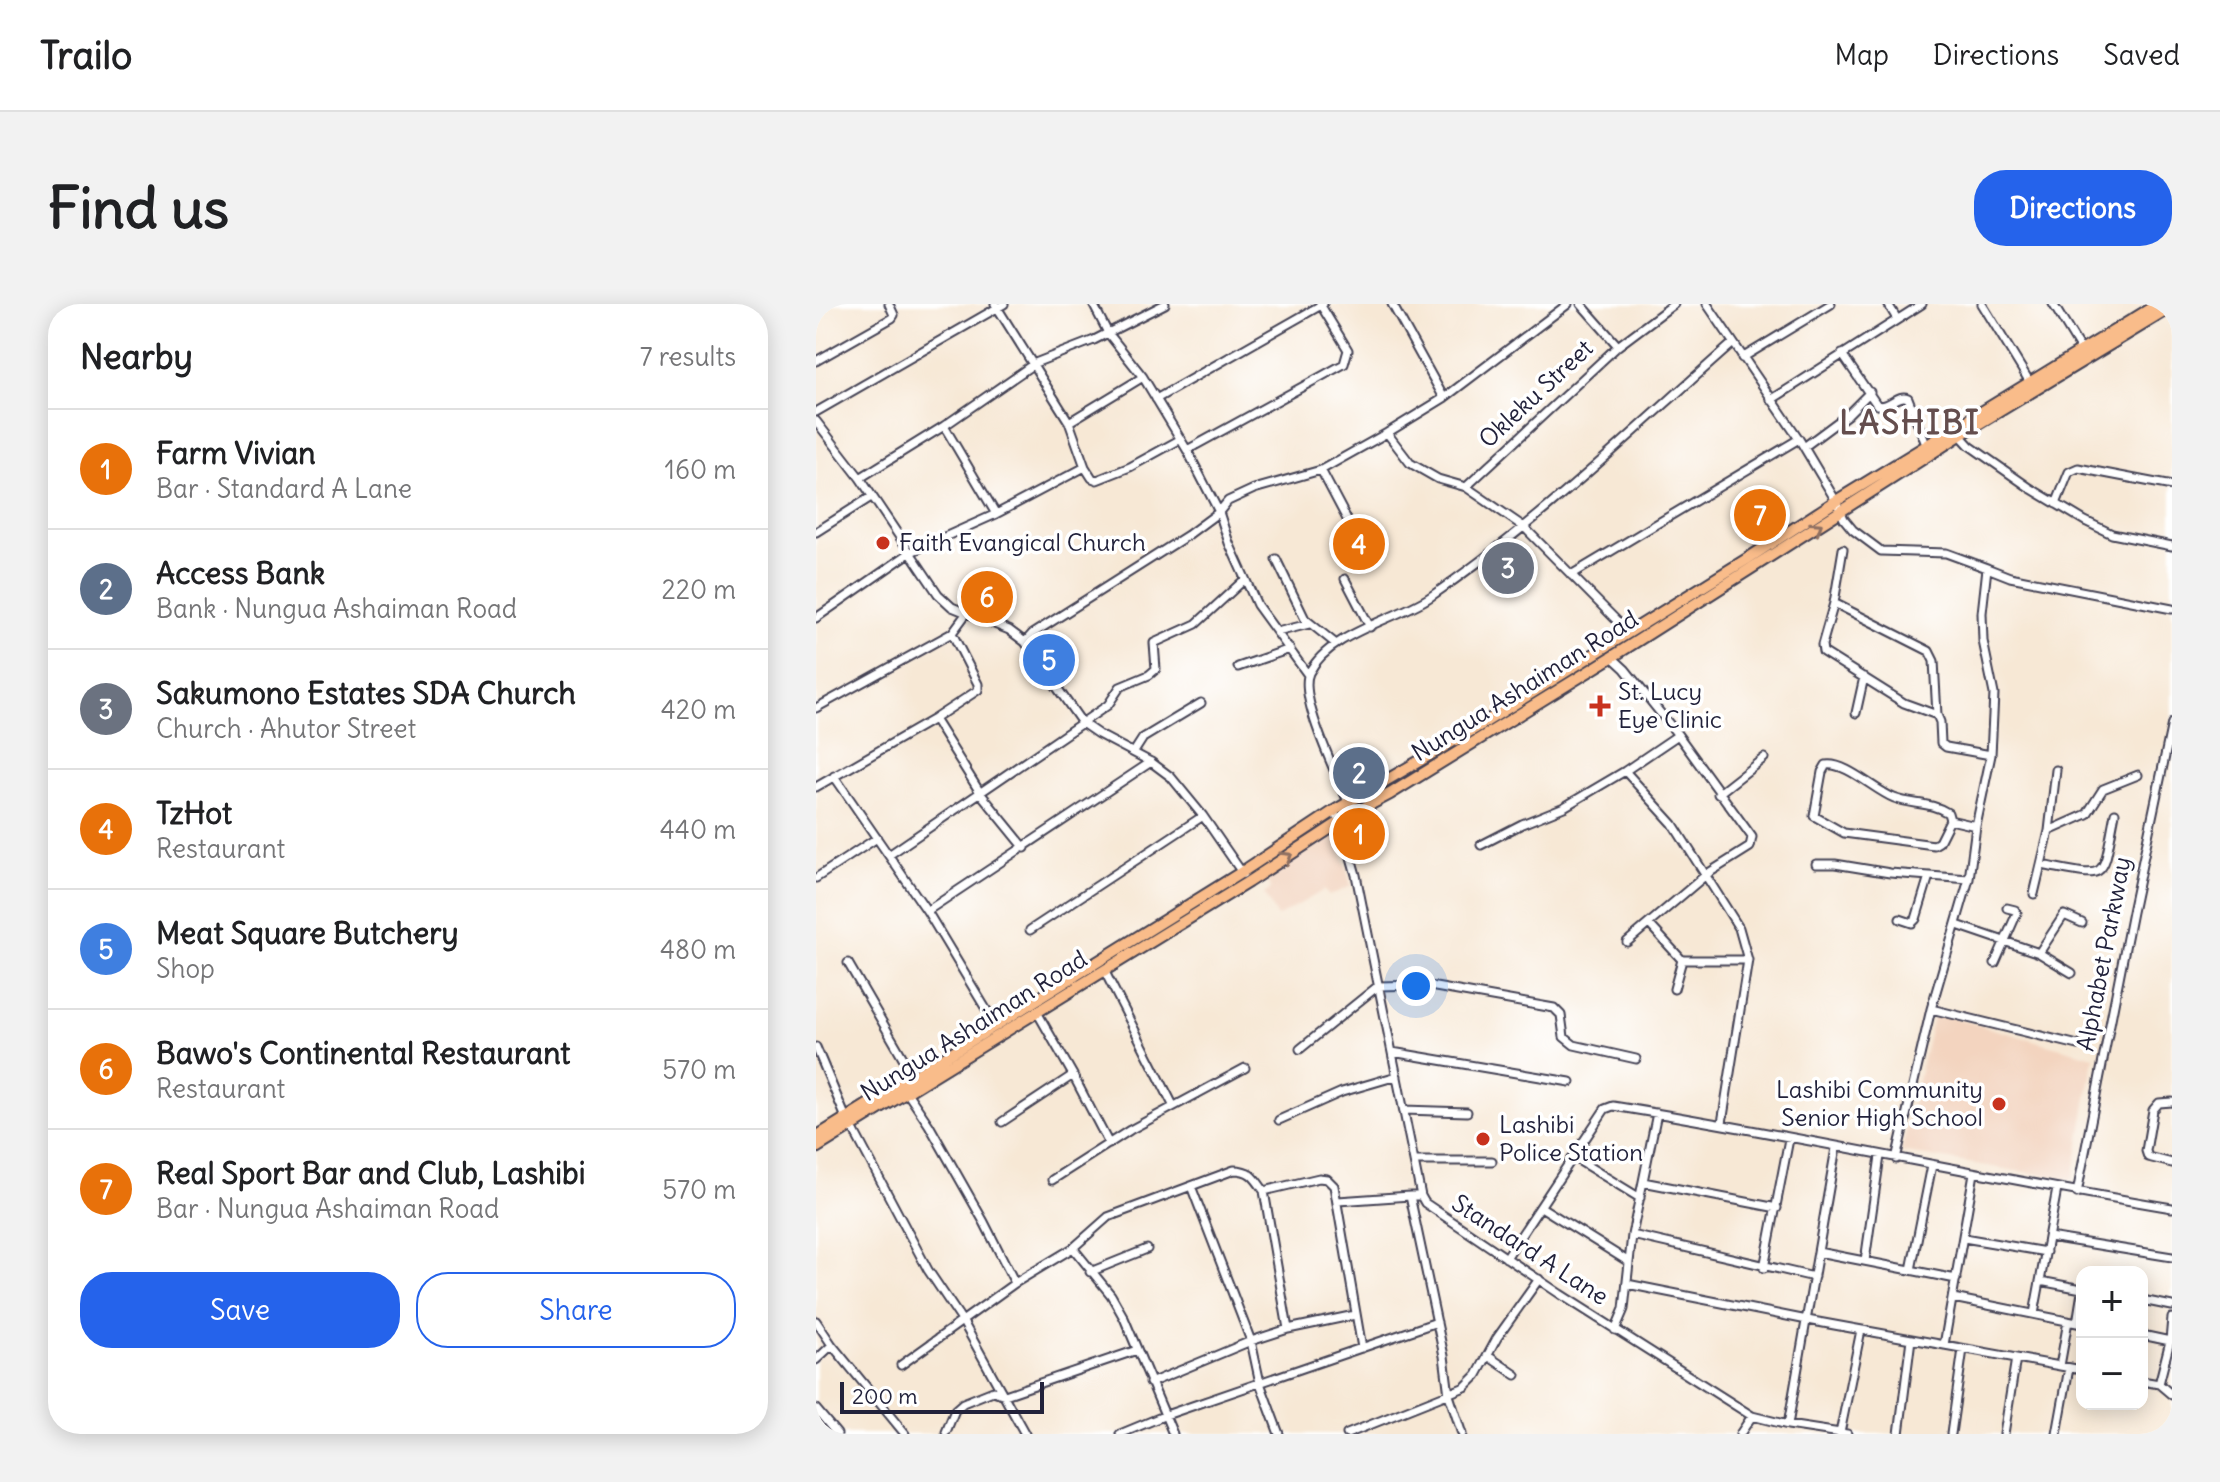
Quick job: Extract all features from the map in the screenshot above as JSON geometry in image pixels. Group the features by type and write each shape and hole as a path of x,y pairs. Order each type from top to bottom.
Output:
{"main road":[{"name":"Nungua Ashaiman Road","path":"816,1148 913,1075 1612,657 1960,435 2081,350 2158,304"},
{"name":"Nungua Ashaiman Road","path":"816,1137 906,1091 1037,1012 1245,877 1334,811 1629,633 1836,501 2172,307"}],"street":[{"path":"816,361 892,318 894,315 889,304"},
{"path":"1093,304 1108,333 1143,377 1187,450 1219,512 1244,580 1257,605 1308,675 1308,704 1354,813"},
{"path":"860,478 944,426 1035,363 1108,333 1165,304"},
{"path":"1392,304 1444,398"},
{"path":"1025,642 1032,634 1188,535 1219,512 1228,501 1254,489 1321,470 1444,398 1568,304"},
{"path":"1581,304 1618,346"},
{"name":"Okleku Street","path":"1466,487 1618,346 1674,304"},
{"path":"1707,304 1799,439 1853,530 1881,551 1946,553 2010,577 2172,609"},
{"path":"1742,358 1831,304"},
{"path":"1888,304 1897,319"},
{"path":"1771,400 1922,304"},
{"path":"1982,304 2033,386"},
{"path":"2053,304 2081,350"},
{"path":"816,412 999,305 1069,422 1092,478 1097,480 1130,467 1181,439"},
{"path":"1156,399 1321,305 1348,350 1344,364 1187,450"},
{"path":"1308,675 1336,644 1421,603 1481,563 1732,344"},
{"path":"1842,354 1877,405 1905,396 1908,398 1927,447"},
{"path":"1069,422 1143,377"},
{"path":"1804,447 1847,415 1870,392"},
{"path":"816,421 860,478 938,594 966,614 1000,625 1025,642 1082,723 1151,762 1171,777 1203,816 1245,877"},
{"path":"944,426 996,514"},
{"path":"1387,433 1410,463 1438,479 1466,487 1524,527 1629,633"},
{"path":"1960,435 1970,446 2056,504 2112,534 2172,546"},
{"path":"1571,575 1799,439"},
{"path":"816,618 911,552 996,514 1085,467"},
{"path":"2056,504 2072,469 2172,486"},
{"path":"1321,470 1368,559"},
{"path":"816,532 871,497"},
{"path":"1843,549 1823,652 1904,703 1937,715"},
{"path":"1276,559 1309,624 1336,644"},
{"path":"1896,1159 1931,1009 1969,879 1991,755 1994,694 1983,641 1982,613 1987,568"},
{"path":"1345,579 1370,627"},
{"path":"889,855 1108,705 1120,687 1154,672 1154,643 1196,624 1244,580"},
{"path":"1834,603 1929,651 1934,661 1941,743 1946,747 1991,755"},
{"path":"816,708 952,633 966,614"},
{"path":"1277,632 1309,624"},
{"path":"816,787 978,690 978,684 952,633"},
{"path":"1238,667 1290,649"},
{"path":"1612,657 1678,735 1752,837 1750,847 1707,874 1627,942"},
{"path":"1856,713 1864,677"},
{"path":"1134,752 1143,738 1201,703"},
{"path":"934,719 981,794 1025,848"},
{"name":"Alphabet Parkway","path":"2077,1193 2172,723"},
{"path":"1481,845 1564,807 1678,735"},
{"path":"1718,794 1764,758"},
{"path":"927,911 1151,762"},
{"path":"1826,765 1840,766 1895,798 1939,807 1948,813 1950,820 1939,842 1934,845 1844,833 1814,816 1822,772 1826,765"},
{"path":"2162,769 2172,771"},
{"path":"2034,894 2049,831 2056,770"},
{"path":"1625,771 1673,824 1707,874 1739,928 1748,960 1722,1123"},
{"path":"2049,831 2087,814 2103,789 2138,775"},
{"path":"834,776 927,911 995,1024"},
{"name":"Standard A Lane","path":"1334,811 1356,875 1421,1196 1425,1203 1615,1330 1752,1416 1847,1434"},
{"path":"2041,865 2083,875 2097,873 2105,865 2115,813"},
{"path":"1030,930 1203,816"},
{"path":"1950,820 1976,826"},
{"path":"816,878 877,838"},
{"path":"1816,864 1969,879"},
{"path":"1900,919 1912,923 1916,919 1929,876"},
{"path":"1995,963 2017,913 2007,908"},
{"path":"2039,953 2064,915 2082,923"},
{"path":"1649,924 1682,960 1748,960"},
{"path":"1957,925 2039,953 2072,973"},
{"path":"1674,989 1682,960"},
{"path":"848,963 913,1075"},
{"path":"1104,970 1173,1105"},
{"path":"1300,1049 1378,986 1424,985 1554,1008 1561,1015 1567,1041 1636,1059"},
{"path":"1931,1009 2078,1045"},
{"path":"1037,1012 1109,1144"},
{"path":"817,1052 849,1121 928,1270 963,1322 1025,1434"},
{"path":"1392,1052 1570,1082"},
{"path":"1052,1180 1173,1105 1245,1068"},
{"path":"1002,1122 1073,1075"},
{"path":"1279,1120 1342,1092 1397,1076"},
{"path":"906,1091 929,1125 1015,1283"},
{"path":"2172,1102 2159,1103 2153,1110 2146,1151 2148,1157 2172,1163"},
{"path":"1506,1258 1608,1106 1722,1123 1836,1148 2172,1208"},
{"path":"1404,1110 1467,1112"},
{"path":"1615,1330 1624,1309 1632,1235 1657,1113"},
{"path":"1764,1268 1789,1139"},
{"path":"1788,1425 1836,1148"},
{"path":"1865,1261 1880,1156"},
{"path":"1573,1157 1640,1198"},
{"path":"1415,1161 1492,1161"},
{"path":"1911,1270 1932,1165"},
{"path":"901,1365 1015,1283 1073,1248 1108,1217 1234,1170 1245,1170 1254,1176 1264,1191 1288,1329"},
{"path":"1944,1345 1974,1173"},
{"path":"1264,1191 1319,1178 1327,1179 1334,1186 1362,1348"},
{"path":"1643,1182 1777,1208"},
{"path":"1191,1186 1251,1341 1260,1383 1279,1434"},
{"path":"2034,1314 2057,1189"},
{"path":"1410,1196 1449,1395 1462,1434"},
{"path":"1338,1201 1421,1196"},
{"path":"1541,1207 1629,1262"},
{"path":"1632,1235 1764,1268 1814,1277"},
{"path":"2049,1237 2172,1257"},
{"path":"1964,1238 2046,1252"},
{"path":"1073,1248 1111,1295 1173,1434"},
{"path":"1090,1272 1147,1249"},
{"path":"1818,1252 1956,1279"},
{"path":"1347,1434 1465,1387 1477,1375 1497,1338 1539,1279"},
{"path":"2040,1281 2076,1290"},
{"path":"1627,1284 2076,1369"},
{"path":"1953,1298 2076,1322"},
{"path":"2148,1301 2172,1306"},
{"path":"1150,1383 1251,1341 1288,1329 1355,1315"},
{"path":"2159,1384 2170,1341 2172,1318"},
{"path":"816,1321 905,1434"},
{"path":"2057,1434 2068,1321"},
{"path":"1120,1434 1166,1415 1437,1322"},
{"path":"1840,1433 1861,1330"},
{"path":"2148,1336 2170,1341"},
{"path":"1899,1434 1911,1339"},
{"path":"816,1360 832,1345"},
{"path":"1951,1434 1963,1349"},
{"path":"947,1433 955,1410 963,1403 993,1391 1005,1395 1137,1350"},
{"path":"1488,1356 1516,1375"},
{"path":"2004,1434 2016,1358"},
{"path":"2148,1382 2159,1384 2172,1395"},
{"path":"816,1409 837,1434"},
{"path":"1740,1434 1752,1416"}],"shaded area":[{"path":"1335,829 1351,886 1329,896 1324,890 1277,917 1264,894 1271,889 1264,873"},
{"name":"Lashibi Community Senior High School","path":"1934,1013 2094,1057 2073,1180 1901,1152"}],"place":[{"name":"Real Sport Bar and Club, Lashibi","path":"1760,515"},
{"name":"Faith Evangical Church","path":"883,543"},
{"name":"TzHot","path":"1359,544"},
{"name":"Sakumono Estates SDA Church","path":"1508,568"},
{"name":"Bawo's Continental Restaurant","path":"987,597"},
{"name":"Meat Square Butchery","path":"1049,660"},
{"name":"St. Lucy Eye Clinic","path":"1600,706"},
{"name":"Access Bank","path":"1359,773"},
{"name":"Farm Vivian","path":"1359,834"},
{"name":"Lashibi Community Senior High School","path":"1999,1104"},
{"name":"Lashibi Police Station","path":"1483,1139"}],"district":[{"name":"LASHIBI","path":"1910,423"}]}
